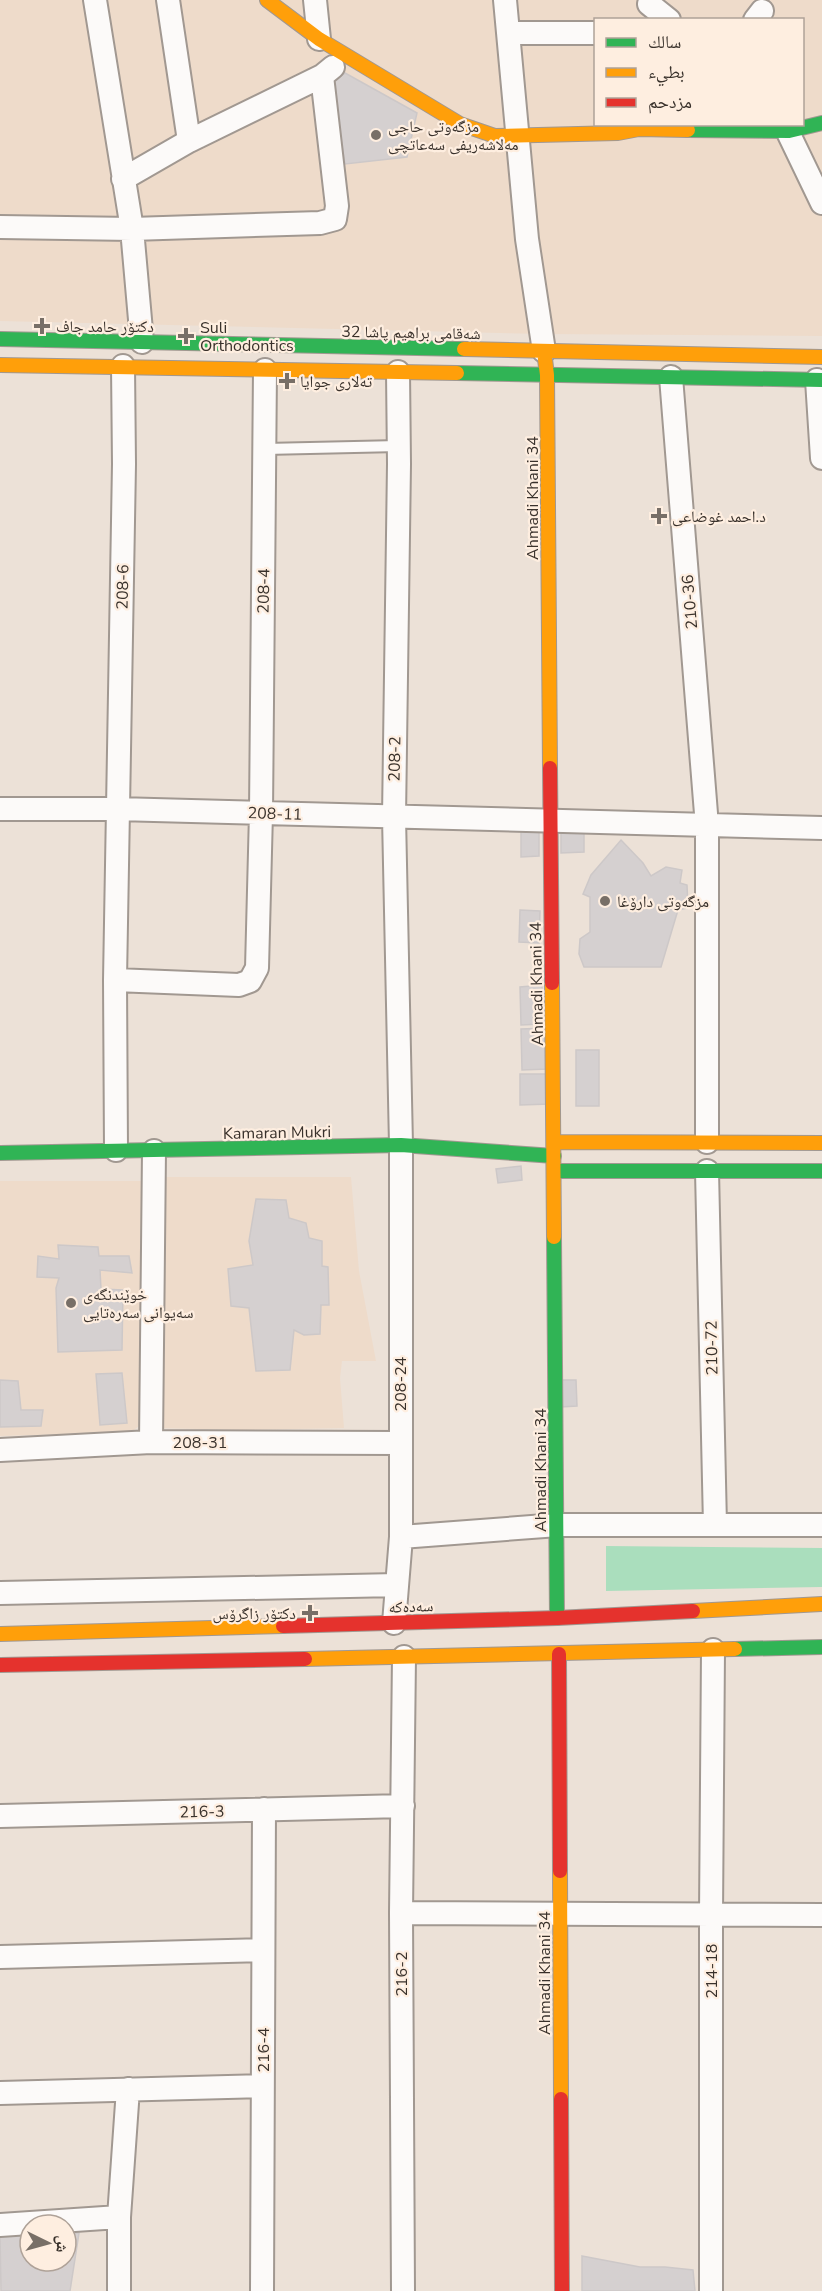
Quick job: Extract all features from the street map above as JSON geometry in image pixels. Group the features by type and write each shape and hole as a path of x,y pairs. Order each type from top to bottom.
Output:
{"street":[{"path":"95,0 132,228 142,342"},
{"path":"168,0 189,141"},
{"path":"267,0 319,39 419,100 460,124 495,136 618,133 639,127 787,128 816,126 822,123"},
{"path":"315,0 319,39"},
{"path":"505,0 527,239 544,351"},
{"path":"647,8 665,18"},
{"path":"509,33 594,33"},
{"path":"123,179 189,141 322,76 348,55"},
{"path":"0,227 132,228 320,224 335,219 337,206 322,76"},
{"path":"787,128 822,202"},
{"name":"شەقامی براهیم پاشا 32","path":"0,339 822,357"},
{"name":"Ahmadi Khani 34","path":"544,351 548,375 557,1618"},
{"path":"0,365 820,380 822,458"},
{"name":"208-6","path":"116,1150 115,980 124,476 123,366"},
{"name":"208-4","path":"115,980 239,985 250,981 257,968 261,813 264,370"},
{"name":"208-2","path":"398,372 394,817 401,1145"},
{"name":"210-36","path":"671,377 707,826 706,1142"},
{"name":"208-11","path":"0,809 117,809 551,821"},
{"path":"551,821 822,828"},
{"path":"554,1142 822,1143"},
{"name":"Kamaran Mukri","path":"0,1153 401,1145 554,1164 707,1171 822,1171"},
{"name":"208-24","path":"394,1623 401,1536 401,1145"},
{"path":"151,1442 154,1151"},
{"name":"210-72","path":"707,1171 715,1525"},
{"name":"208-31","path":"0,1450 151,1442 400,1443"},
{"path":"401,1536 558,1525 822,1525"},
{"path":"0,1593 397,1585"},
{"name":"سەدەکە","path":"0,1634 557,1618 822,1604"},
{"path":"108,1631 105,1647 109,1662"},
{"path":"57,1632 62,1648 62,1664"},
{"path":"0,1665 404,1658 822,1647"},
{"name":"214-18","path":"711,2291 714,1650"},
{"name":"Ahmadi Khani 34","path":"559,1654 562,2291"},
{"name":"216-2","path":"403,2291 401,1913 404,1658"},
{"name":"216-3","path":"0,1816 403,1806"},
{"name":"216-4","path":"262,2291 264,1809"},
{"path":"401,1913 822,1915"},
{"path":"0,1958 263,1950"},
{"path":"0,2093 262,2086"},
{"path":"119,2291 119,2217 128,2089"},
{"path":"0,2225 119,2217"}],"lane":[{"path":"265,449 399,446"}],"shaded area":[{"path":"0,0 822,0 822,336 544,334 0,321"},
{"path":"165,1177 351,1177 359,1271 376,1361 342,1361 340,1378 344,1428 242,1430 158,1428"},
{"name":"خوێندنگەی سەیوانی سەرەتایی","path":"0,1181 143,1181 139,1426 131,1432 0,1436"}],"green space":[{"path":"606,1546 822,1548 822,1587 606,1591"}],"building":[{"name":"مزگەوتی حاجی مەلاشەریفی سەعاتچی","path":"345,73 417,113 407,157 345,164 332,84"},
{"path":"521,829 539,829 539,856 521,857"},
{"path":"561,832 584,832 584,852 561,853"},
{"path":"621,840 643,863 651,876 666,867 682,870 680,883 687,885 688,908 678,910 661,967 584,967 579,954 580,939 590,932 590,897 583,894 591,875"},
{"path":"520,910 540,911 539,943 519,942"},
{"path":"542,985 542,1024 521,1025 520,987"},
{"path":"546,1028 548,1069 522,1070 521,1029"},
{"path":"576,1050 599,1050 599,1106 576,1106"},
{"path":"520,1074 550,1074 550,1104 520,1105"},
{"path":"521,1166 522,1180 498,1183 496,1169"},
{"path":"256,1199 286,1200 289,1218 306,1223 309,1238 322,1241 322,1266 328,1267 329,1305 321,1305 320,1334 304,1335 294,1330 290,1370 256,1371 249,1308 231,1306 228,1269 253,1265 249,1241"},
{"path":"58,1245 98,1247 99,1256 129,1256 132,1273 100,1270 101,1289 123,1290 122,1350 58,1352 56,1288 59,1278 37,1277 38,1256 59,1259"},
{"path":"122,1373 127,1423 100,1425 96,1374"},
{"path":"0,1380 18,1381 21,1410 43,1410 41,1426 0,1427"},
{"path":"561,1380 576,1380 577,1406 561,1407"},
{"path":"0,2233 18,2233 18,2273 73,2273 70,2291 1,2291"},
{"path":"582,2256 640,2267 693,2270 695,2291 582,2291"}],"traffic: fast":[{"path":"688,130 789,131 822,123"},
{"path":"0,339 464,349"},
{"path":"457,373 822,380"},
{"path":"0,1153 401,1145 554,1156"},
{"path":"555,1171 822,1171"},
{"path":"554,1237 557,1618"},
{"path":"735,1649 822,1647"}],"traffic: slow":[{"path":"267,0 319,39 460,124 495,136 618,133 639,129 688,130"},
{"path":"464,349 822,357"},
{"path":"544,351 547,375 550,768"},
{"path":"0,365 457,373"},
{"path":"552,983 554,1237"},
{"path":"554,1142 822,1143"},
{"path":"693,1611 822,1604"},
{"path":"0,1634 283,1626"},
{"path":"305,1659 735,1649"},
{"path":"560,1871 561,2099"}],"traffic: jam":[{"path":"550,768 552,983"},
{"path":"283,1626 557,1618 693,1611"},
{"path":"559,1654 560,1871"},
{"path":"0,1665 305,1659"},
{"path":"561,2099 562,2291"}],"place":[{"name":"مزگەوتی حاجی مەلاشەریفی سەعاتچی","path":"376,135"},
{"name":"دکتۆر حامد جاف","path":"42,326"},
{"name":"Suli Orthodontics","path":"186,336"},
{"name":"تەلاری جوایا","path":"287,381"},
{"name":"د.احمد غوضاعی","path":"659,516"},
{"name":"مزگەوتی دارۆغا","path":"605,901"},
{"name":"خوێندنگەی سەیوانی سەرەتایی","path":"71,1303"},
{"name":"دکتۆر زاگرۆس","path":"310,1613"}]}
